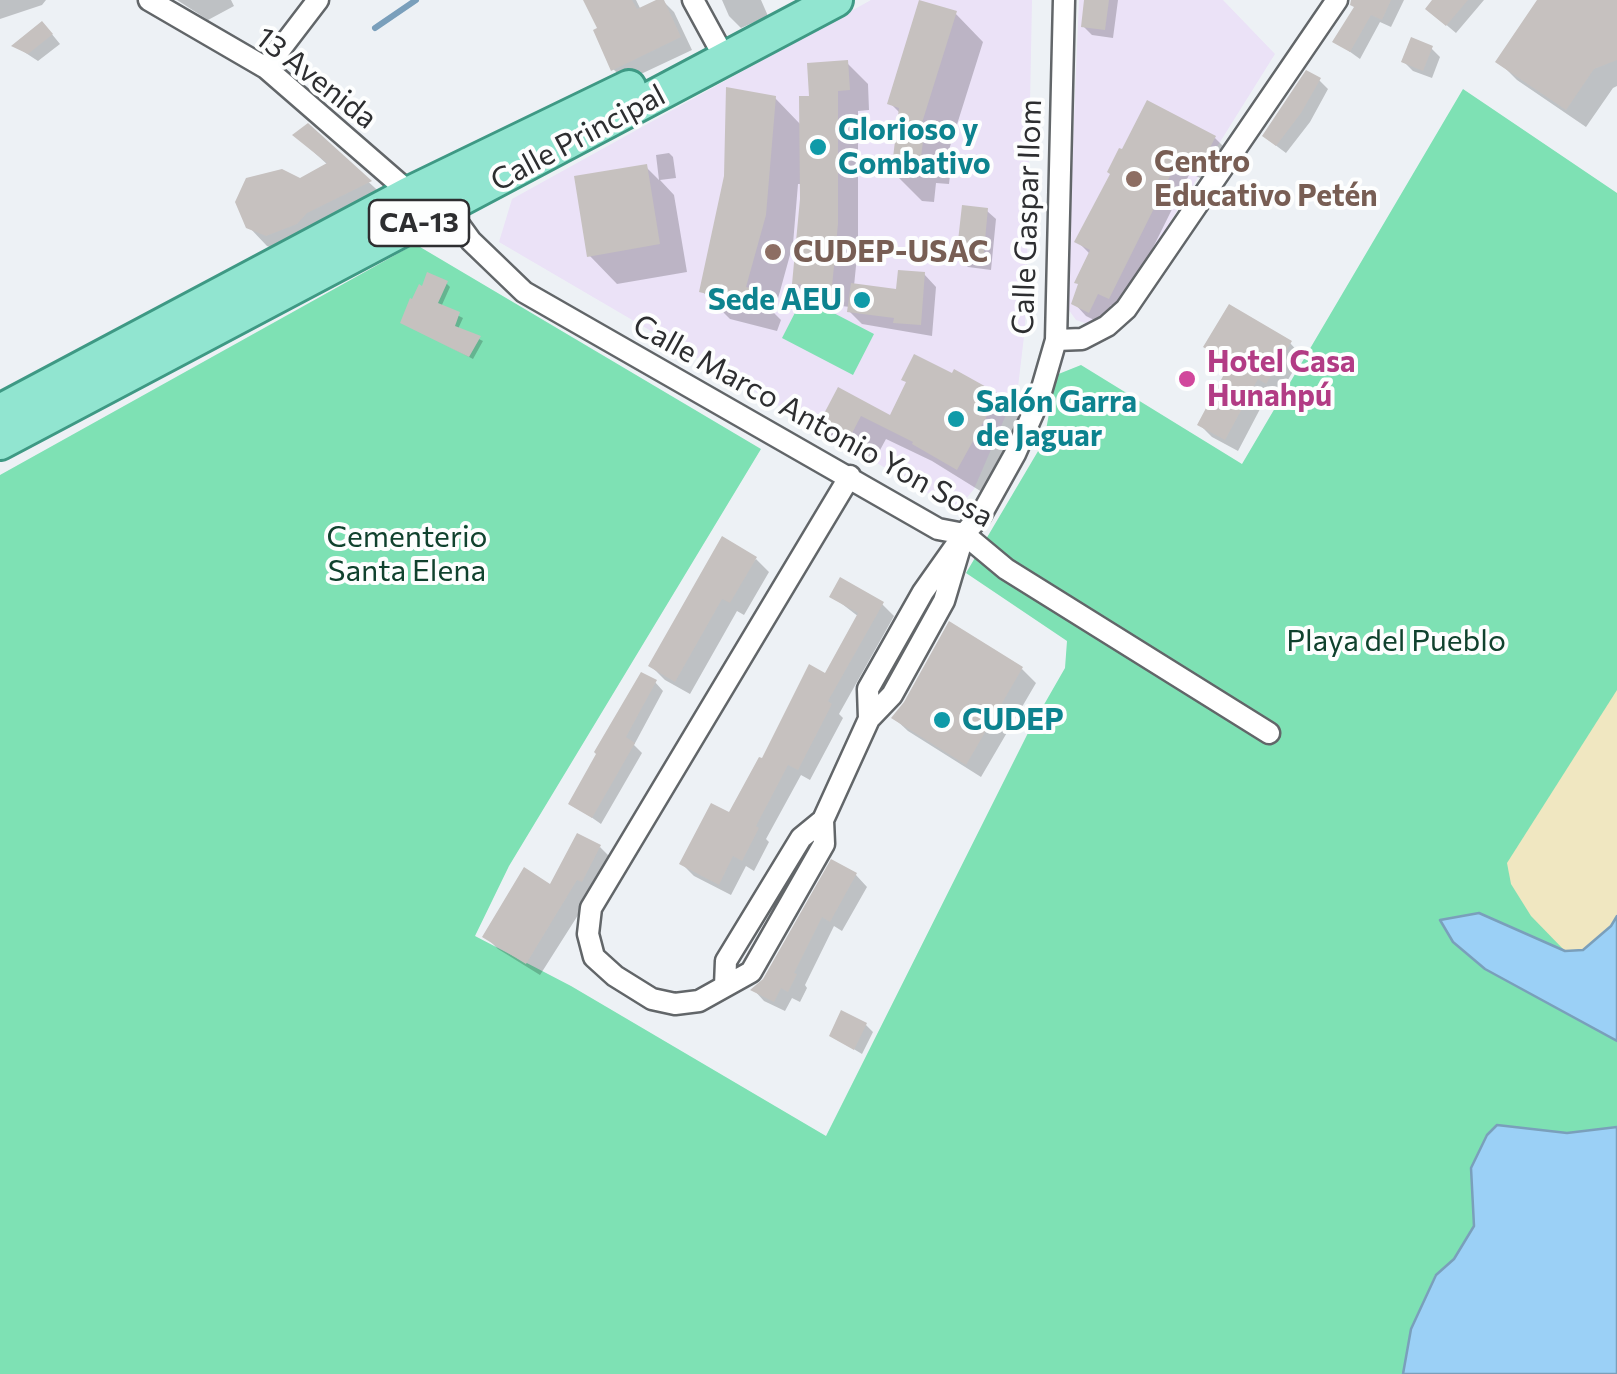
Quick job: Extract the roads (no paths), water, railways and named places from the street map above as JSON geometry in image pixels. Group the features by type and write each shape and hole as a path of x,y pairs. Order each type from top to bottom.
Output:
{"main road":[{"name":"Calle Principal","path":"0,411 410,193 716,44 797,0"},
{"name":"Calle Principal","path":"0,443 836,0"}],"street":[{"name":"13 Avenida","path":"149,0 266,68 410,193 441,211"},
{"path":"266,68 318,0"},
{"path":"693,0 716,44"},
{"name":"Calle Gaspar Ilom","path":"850,476 591,908 588,934 594,957 615,976 652,999 675,1004 699,1001 725,986 726,961 800,838 824,820 869,720 868,689 923,592 981,515 1038,402 1056,340 1064,0"},
{"path":"1056,340 1082,338 1106,326 1126,309 1337,0"},
{"name":"Calle Marco Antonio Yon Sosa","path":"441,211 524,292 938,529 964,534 1006,568 1269,733"}],"water":[{"path":"1479,913 1565,951 1583,950 1617,916 1617,1041 1485,969 1453,942 1440,920"},
{"path":"1497,1125 1567,1133 1617,1127 1617,1374 1403,1374 1411,1329 1436,1275 1454,1259 1474,1226 1471,1168 1487,1135"}],"waterway":[{"path":"375,28 416,0"}],"place":[{"name":"Glorioso y Combativo","path":"818,147"},
{"name":"Centro Educativo Petén","path":"1134,179"},
{"name":"CUDEP-USAC","path":"773,252"},
{"name":"Sede AEU","path":"862,300"},
{"name":"Hotel Casa Hunahpú","path":"1187,379"},
{"name":"Salón Garra de Jaguar","path":"956,419"},
{"name":"CUDEP","path":"942,720"}],"park label":[{"name":"Cementerio Santa Elena","path":"407,554"},
{"name":"Playa del Pueblo","path":"1396,641"}]}
